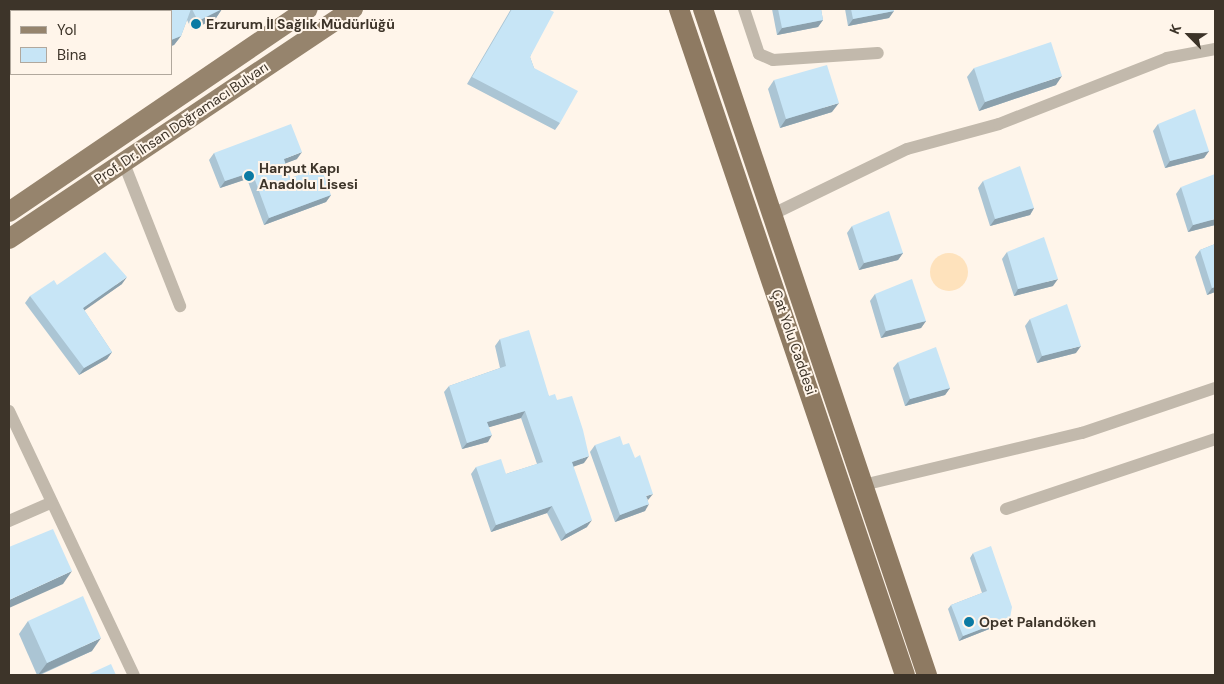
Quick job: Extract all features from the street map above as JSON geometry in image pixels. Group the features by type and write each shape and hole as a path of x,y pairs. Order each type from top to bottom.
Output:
{"highway":[{"name":"Çat Yolu Caddesi","path":"679,9 905,675"},
{"name":"Çat Yolu Caddesi","path":"703,9 769,216 863,484 927,675"}],"main road":[{"name":"Prof. Dr. İhsan Doğramacı Bulvarı","path":"9,212 308,9"},
{"name":"Prof. Dr. İhsan Doğramacı Bulvarı","path":"9,239 353,9"}],"street":[{"path":"744,9 759,54 773,60 878,53"},
{"path":"769,216 907,148 999,124 1167,58 1215,49"},
{"path":"123,161 180,306"},
{"path":"863,484 1082,433 1215,388"},
{"path":"9,411 50,503 134,675"},
{"path":"1006,509 1215,439"},
{"path":"9,521 50,503"}],"shaded area":[{"path":"949,253 962,259 968,272 962,285 949,291 936,285 930,272 936,259"}],"building":[{"path":"106,9 125,9 123,10"},
{"path":"191,9 181,36 172,40 172,10 142,10"},
{"path":"192,9 222,9 198,21"},
{"path":"512,9 548,9 554,12 530,57 534,68 578,91 560,123 472,77"},
{"path":"778,9 821,9 823,20 782,28"},
{"path":"851,9 894,9 894,11 853,19"},
{"path":"1051,42 1062,76 985,102 974,68"},
{"path":"827,65 839,103 786,119 774,80"},
{"path":"1195,109 1209,151 1170,161 1158,124"},
{"name":"Harput Kapı Anadolu Lisesi","path":"291,124 302,152 284,159 290,178 321,167 331,195 269,218 252,172 225,181 214,153"},
{"path":"1020,166 1034,208 995,219 983,181"},
{"path":"1215,174 1215,219 1193,225 1181,187"},
{"path":"889,211 903,253 864,263 852,226"},
{"path":"1044,237 1058,279 1018,289 1007,252"},
{"path":"1215,244 1215,287 1212,288 1200,250"},
{"path":"105,252 127,277 83,308 112,352 84,368 30,296 54,280 57,285"},
{"path":"912,279 926,321 886,331 875,294"},
{"path":"1067,304 1081,346 1042,356 1030,319"},
{"path":"529,330 549,396 555,394 557,400 572,396 589,456 572,462 592,520 566,534 552,506 496,525 476,467 501,459 506,474 543,462 525,411 487,422 492,435 467,443 449,386 506,366 500,339"},
{"path":"936,347 950,388 910,399 898,362"},
{"path":"620,436 623,445 629,443 635,458 640,455 653,494 646,496 649,504 620,515 595,445"},
{"path":"53,529 72,571 9,600 9,547"},
{"path":"991,546 1012,607 1010,618 963,636 951,605 987,591 973,553"},
{"path":"83,596 101,638 47,663 28,621"},
{"path":"111,664 116,675 87,675"}],"place":[{"name":"Erzurum İl Sağlık Müdürlüğü","path":"196,24"},
{"name":"Harput Kapı Anadolu Lisesi","path":"249,176"},
{"name":"Opet Palandöken","path":"969,622"}]}
